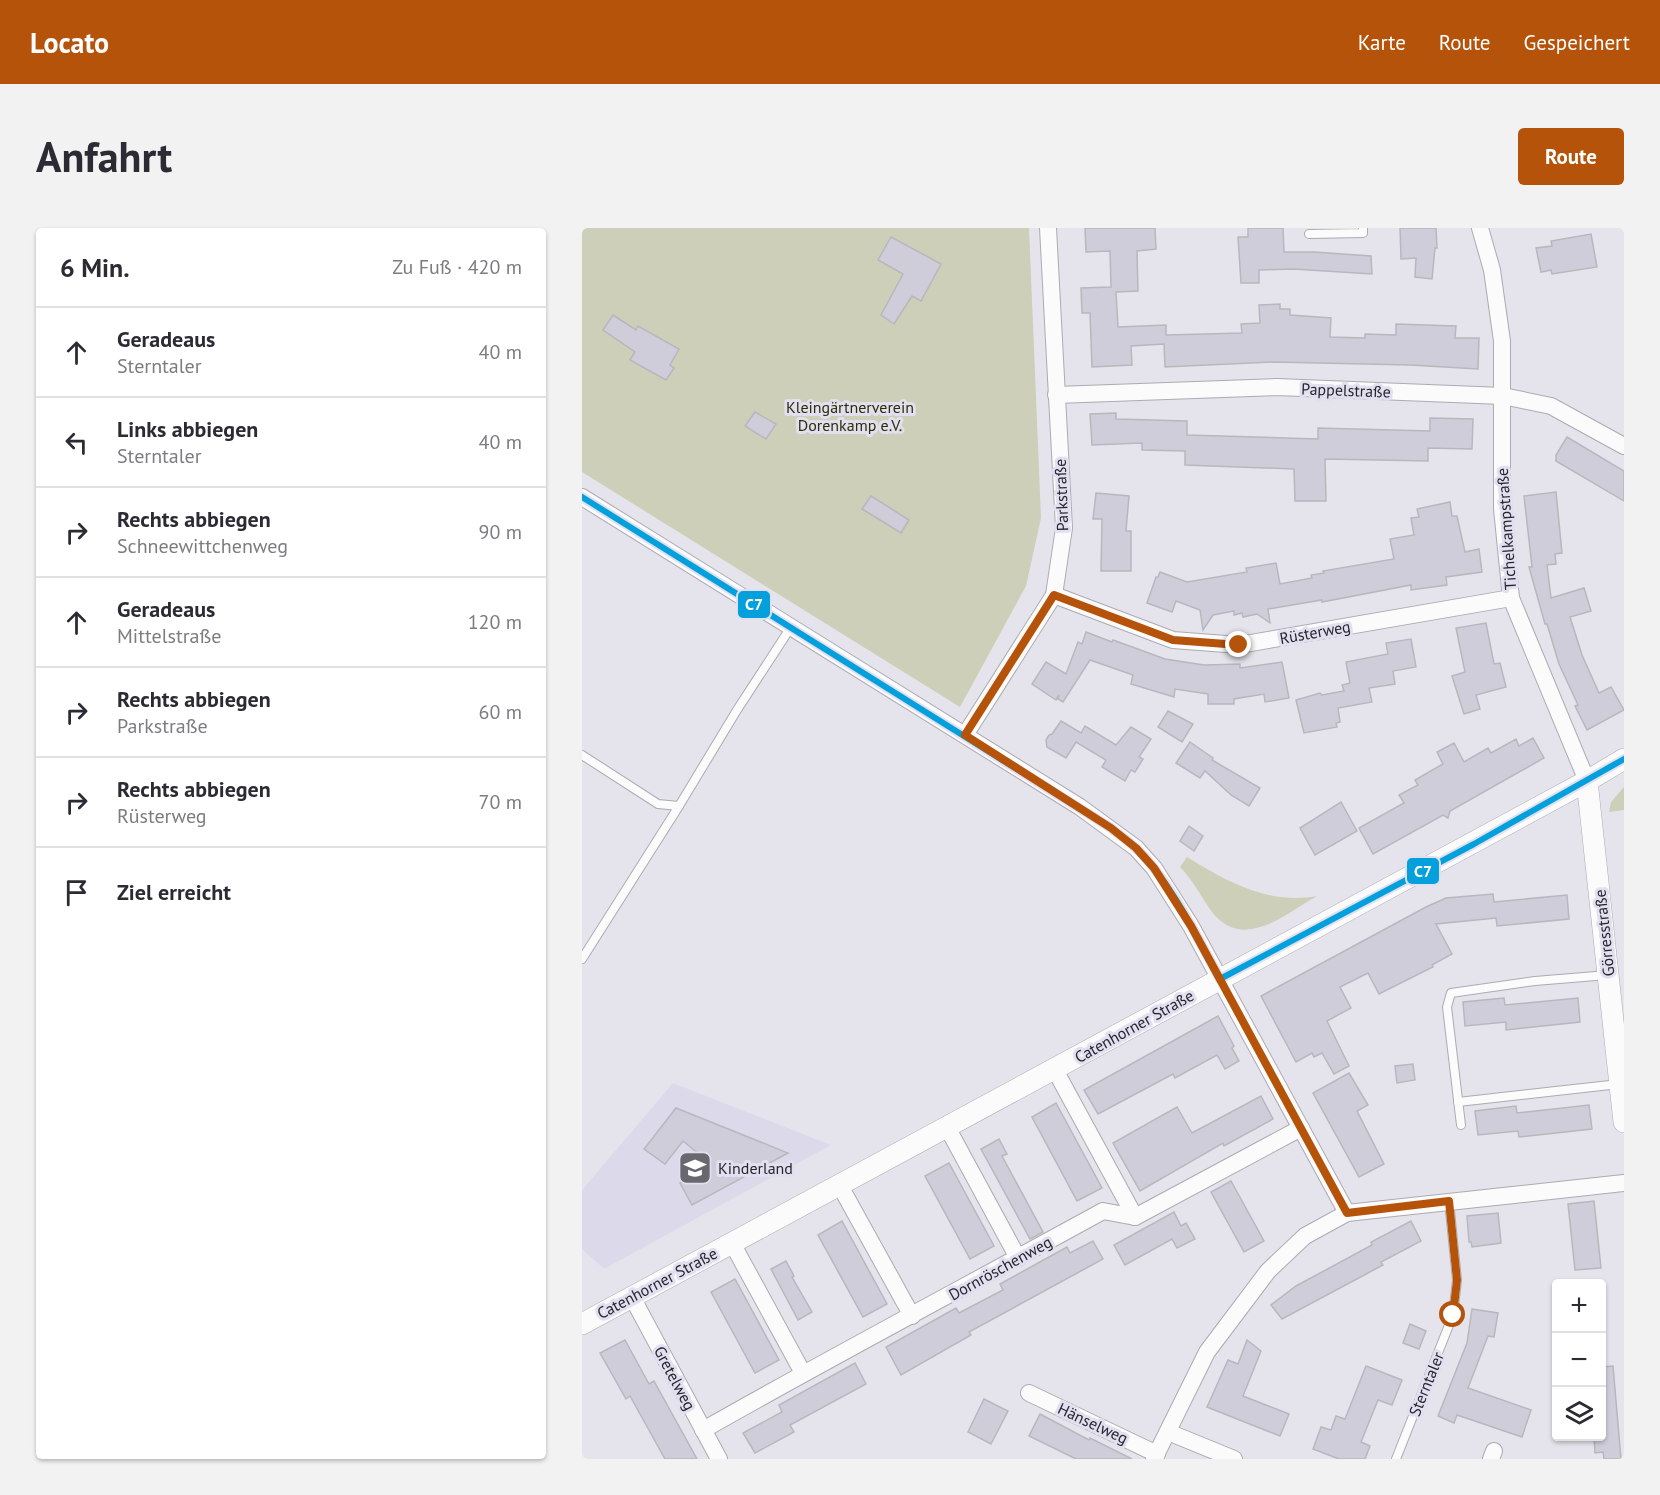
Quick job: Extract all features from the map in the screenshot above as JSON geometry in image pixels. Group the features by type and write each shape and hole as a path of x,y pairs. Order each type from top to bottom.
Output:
{"street":[{"name":"Parkstraße","path":"965,735 1054,595 1064,528 1048,228"},
{"name":"Tichelkampstraße","path":"1480,228 1492,270 1501,329 1502,509 1511,598 1587,781"},
{"name":"Pappelstraße","path":"1056,395 1277,387 1503,396 1551,406 1624,446"},
{"path":"582,497 1080,807 1136,848 1160,878 1191,926 1347,1213"},
{"name":"Rüsterweg","path":"1054,595 1173,640 1239,645 1511,598"},
{"name":"Catenhorner Straße","path":"582,1324 1055,1070 1624,759"},
{"name":"Görresstraße","path":"1587,781 1624,1122"},
{"name":"Catenhorner Straße","path":"1055,1070 1135,1217"},
{"path":"947,1126 1018,1258"},
{"path":"1135,1217 1301,1128"},
{"path":"1156,1456 1207,1352 1268,1271 1305,1236 1347,1213 1624,1183"},
{"path":"839,1184 912,1316"},
{"name":"Dornröschenweg","path":"703,1430 803,1373 1103,1211 1135,1217"},
{"name":"Catenhorner Straße","path":"732,1243 803,1373"},
{"name":"Gretelweg","path":"632,1297 719,1459"},
{"name":"Hänselweg","path":"1029,1393 1156,1456"},
{"path":"1168,1432 1234,1459"}],"lane":[{"path":"1309,234 1363,233 1363,228"},
{"path":"582,959 679,806 736,710 791,627"},
{"path":"582,755 658,804 679,806"},
{"path":"1461,1125 1447,1007 1451,993 1535,981 1608,975"},
{"path":"1458,1102 1620,1084"},
{"name":"Sterntaler","path":"1396,1459 1453,1315 1457,1280 1449,1201"}],"shaded area":[{"name":"Kinderland","path":"673,1083 831,1145 604,1269 582,1249 582,1190"}],"green space":[{"name":"Kleingärtnerverein Dorenkamp e.V.","path":"582,228 1029,228 1041,518 1026,586 960,707 582,472"},
{"path":"1624,787 1624,810 1609,812 1611,802"},
{"path":"1187,857 1233,883 1265,894 1299,898 1317,896 1264,926 1237,929 1224,924 1212,912 1180,867"}],"building":[{"path":"1085,228 1155,228 1156,249 1137,251 1138,291 1116,292 1118,327 1166,325 1166,335 1242,333 1241,324 1260,323 1259,305 1280,304 1280,309 1290,309 1290,315 1331,318 1330,337 1365,338 1365,334 1396,335 1396,324 1456,326 1455,338 1479,338 1478,369 1273,362 1165,367 1164,344 1131,346 1132,365 1092,367 1090,313 1082,313 1081,288 1111,287 1110,251 1086,252"},
{"path":"1248,228 1283,228 1284,252 1371,256 1372,274 1293,269 1259,270 1259,283 1241,283 1238,237 1248,237"},
{"path":"1400,228 1436,228 1437,248 1435,248 1432,279 1415,277 1416,258 1401,259"},
{"path":"1591,234 1597,267 1552,274 1551,270 1541,272 1536,248 1552,246 1551,241"},
{"path":"891,237 941,264 921,301 912,296 894,324 881,315 903,274 878,260"},
{"path":"613,315 636,330 638,326 679,349 670,365 674,368 666,380 630,360 635,352 603,330"},
{"path":"755,412 776,424 766,439 745,426"},
{"path":"1116,413 1116,419 1187,421 1187,435 1318,439 1318,428 1430,431 1430,418 1473,419 1472,449 1428,448 1428,461 1325,459 1326,501 1295,501 1294,469 1185,465 1185,451 1142,450 1142,443 1092,445 1090,414"},
{"path":"1567,437 1624,471 1624,501 1556,461 1556,455"},
{"path":"1556,492 1562,553 1555,554 1556,564 1547,565 1551,598 1584,588 1591,611 1570,617 1582,655 1599,693 1611,687 1624,710 1587,730 1559,664 1529,567 1532,567 1524,496"},
{"path":"1096,493 1129,496 1126,531 1131,531 1131,571 1101,571 1102,519 1093,519"},
{"path":"871,496 909,520 901,533 862,509"},
{"path":"1450,502 1452,516 1457,516 1465,552 1479,549 1482,572 1446,577 1447,585 1411,590 1411,585 1322,602 1322,600 1268,609 1270,623 1257,614 1243,617 1242,613 1234,615 1234,611 1213,615 1203,630 1200,610 1176,601 1172,612 1147,603 1160,572 1187,582 1247,572 1246,568 1276,563 1280,584 1312,578 1311,575 1324,573 1323,571 1394,559 1390,539 1414,535 1411,518 1419,517 1417,509"},
{"path":"1486,623 1494,664 1500,663 1506,687 1476,695 1480,709 1464,714 1452,676 1465,672 1456,628"},
{"path":"1086,632 1165,659 1204,665 1240,664 1240,668 1282,662 1289,698 1265,702 1264,694 1234,699 1234,704 1208,704 1208,694 1175,689 1174,697 1131,684 1133,675 1090,660 1063,702 1058,699 1059,695 1056,700 1032,684 1046,662 1066,674 1078,642 1082,644"},
{"path":"1411,639 1416,667 1393,671 1395,684 1369,688 1372,702 1338,708 1340,722 1336,723 1337,727 1304,733 1296,700 1320,693 1322,695 1344,691 1342,685 1350,683 1346,662 1388,654 1386,643"},
{"path":"1168,711 1193,724 1182,742 1158,727"},
{"path":"1061,721 1081,733 1085,726 1116,745 1131,727 1151,739 1139,757 1143,759 1135,772 1131,770 1125,781 1102,767 1106,760 1076,742 1066,758 1047,747 1046,740"},
{"path":"1533,738 1544,758 1450,811 1448,818 1443,815 1373,854 1359,828 1404,803 1399,795 1418,785 1415,780 1443,764 1437,752 1454,743 1464,762 1488,748 1491,753 1516,739 1519,746"},
{"path":"1190,742 1213,758 1212,760 1260,788 1249,806 1231,795 1205,771 1200,778 1176,763"},
{"path":"1341,802 1357,831 1315,855 1300,828"},
{"path":"1189,826 1203,836 1194,851 1180,841"},
{"path":"1493,894 1494,902 1567,895 1569,919 1497,926 1496,918 1436,924 1452,954 1432,965 1433,967 1379,994 1368,973 1340,987 1351,1008 1327,1021 1349,1066 1334,1074 1322,1053 1314,1057 1312,1053 1296,1062 1261,996 1446,898"},
{"path":"1504,998 1505,1005 1578,998 1580,1022 1506,1030 1506,1022 1465,1026 1463,1002"},
{"path":"1218,1016 1234,1046 1232,1048 1239,1061 1225,1069 1217,1055 1175,1078 1173,1074 1098,1114 1084,1090"},
{"path":"1413,1064 1415,1080 1397,1083 1395,1066"},
{"path":"1349,1073 1368,1105 1357,1111 1384,1164 1359,1177 1313,1093"},
{"path":"1261,1096 1273,1119 1224,1146 1223,1143 1140,1191 1113,1143 1177,1107 1192,1133"},
{"path":"1056,1103 1102,1188 1077,1201 1032,1117"},
{"path":"1589,1105 1592,1129 1519,1137 1518,1131 1478,1135 1475,1111 1516,1106 1517,1113"},
{"path":"676,1108 788,1153 692,1205 680,1183 711,1164 683,1141 665,1164 644,1149"},
{"path":"999,1139 1007,1154 1002,1156 1043,1232 1030,1239 981,1149"},
{"path":"949,1163 994,1246 970,1259 925,1176"},
{"path":"1231,1181 1264,1241 1244,1252 1211,1192"},
{"path":"1594,1201 1601,1268 1575,1270 1568,1204"},
{"path":"1174,1212 1181,1226 1186,1223 1195,1239 1177,1248 1172,1239 1125,1265 1114,1245"},
{"path":"1498,1213 1501,1243 1472,1247 1469,1242 1467,1216"},
{"path":"842,1221 887,1304 863,1317 818,1235"},
{"path":"1411,1221 1421,1241 1381,1262 1383,1265 1282,1319 1271,1305 1296,1286"},
{"path":"1093,1241 1103,1259 969,1332 971,1335 901,1375 886,1347 956,1308 959,1313 1003,1290 1000,1284 1067,1247 1070,1253"},
{"path":"786,1261 794,1276 792,1277 812,1312 798,1320 771,1269"},
{"path":"735,1279 779,1360 755,1373 711,1292"},
{"path":"1472,1309 1498,1313 1494,1337 1488,1336 1468,1388 1531,1410 1522,1437 1457,1415 1454,1423 1438,1416 1467,1343"},
{"path":"1410,1324 1426,1331 1419,1349 1403,1343"},
{"path":"625,1340 649,1384 654,1381 697,1459 665,1459 630,1396 626,1399 600,1353"},
{"path":"1247,1340 1261,1351 1243,1396 1289,1414 1280,1436 1207,1407 1228,1360 1238,1364"},
{"path":"855,1363 866,1384 790,1425 794,1432 755,1453 743,1433 782,1412 779,1405"},
{"path":"1366,1366 1402,1380 1392,1405 1378,1400 1361,1442 1370,1446 1365,1459 1339,1459 1313,1449 1321,1427 1331,1430 1336,1416 1345,1419"},
{"path":"1613,1366 1621,1459 1604,1459 1603,1452 1595,1453 1594,1441 1606,1441 1606,1367"},
{"path":"984,1399 1008,1411 991,1444 968,1432"},
{"path":"1040,1414 1089,1440 1090,1438 1132,1459 1076,1459 1029,1436"}],"transit line":[{"name":"C7","path":"582,497 1111,828 1137,849 1161,877 1183,911 1220,979"},
{"name":"C7","path":"1220,979 1474,844 1624,759"}],"place":[{"name":"Kinderland","path":"695,1168"}],"route":[{"path":"1239,645 1173,640 1054,595 965,735 1111,828 1136,848 1154,868 1191,926 1347,1213 1449,1201 1457,1280 1453,1315"}]}
